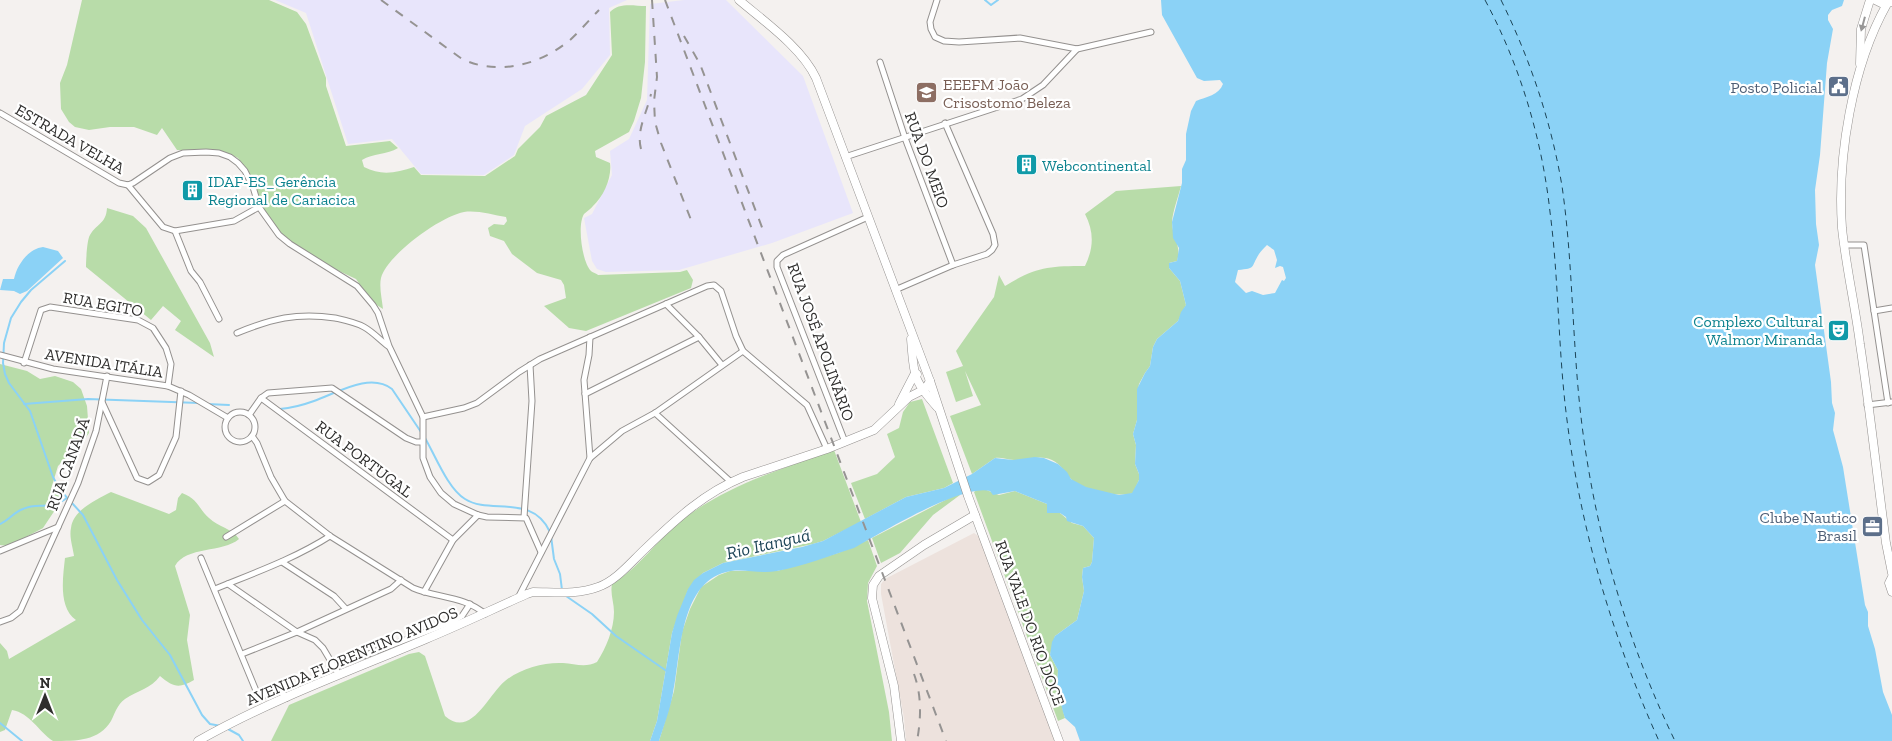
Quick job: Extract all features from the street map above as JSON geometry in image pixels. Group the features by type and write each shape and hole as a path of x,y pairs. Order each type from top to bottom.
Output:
{"street":[{"name":"RUA VALE DO RIO DOCE","path":"740,0 798,52 810,66 929,377 968,496 1059,741"},
{"path":"937,0 930,22 931,30 935,37 944,41 959,42 1020,38 1077,49 1151,32"},
{"path":"1860,66 1861,29 1870,0"},
{"path":"1875,0 1881,4 1890,3"},
{"path":"1890,3 1877,21 1860,66 1849,116 1844,158 1842,211 1844,245 1892,573"},
{"path":"845,157 945,123 995,109 1032,93 1077,49"},
{"name":"RUA DO MEIO","path":"880,62 905,138 953,265"},
{"name":"ESTRADA VELHA","path":"0,113 111,179 128,185"},
{"path":"895,290 953,265 987,254 994,245 993,234 945,123"},
{"path":"259,207 234,221 175,231 163,227 128,185 170,158 183,154 206,152 230,157 245,171 253,187 259,207 274,229 290,244 363,292 378,313 389,346 422,417 423,458 441,494 454,504 478,515 487,517 524,517 529,522 540,552"},
{"name":"RUA JOSÉ APOLINÁRIO","path":"845,442 777,267 777,261 783,255 868,217"},
{"path":"175,231 191,271 200,282 219,320"},
{"path":"1844,245 1864,245 1890,402 1867,405"},
{"path":"422,417 464,408 477,402 530,365 707,286 714,285 718,287 743,351 807,405 827,449"},
{"path":"666,304 699,337 722,365"},
{"name":"RUA EGITO","path":"24,363 41,310 50,307 138,320 153,328 166,348 171,364 168,386"},
{"path":"1874,311 1892,308"},
{"path":"237,333 263,322 289,316 328,317 363,326 389,346"},
{"path":"910,329 914,375 923,390 940,410"},
{"path":"590,337 589,355 584,374 590,458"},
{"path":"585,394 699,337"},
{"path":"518,598 590,458 622,431 655,413 743,351"},
{"name":"AVENIDA ITÁLIA","path":"0,355 24,363 168,386 181,391 228,418"},
{"path":"524,517 532,401 530,365"},
{"path":"897,408 923,390 929,377 914,375"},
{"path":"897,408 914,375"},
{"name":"RUA CANADÁ","path":"0,551 58,527 78,483 96,431 107,376"},
{"path":"249,415 261,398 272,392 332,388 406,438 422,442"},
{"path":"102,402 137,478 148,482 159,475 176,437 181,391"},
{"name":"RUA PORTUGAL","path":"261,398 453,540"},
{"name":"AVENIDA FLORENTINO AVIDOS","path":"198,741 287,698 533,592 578,592 605,584 684,512 731,482 757,471 827,449 874,430 897,408"},
{"path":"238,412 249,415 255,425 252,436 242,442 231,439 225,429 228,418 238,412"},
{"path":"655,413 731,482"},
{"path":"252,436 258,443 271,477 285,501 330,536 400,580 424,592 470,604 485,614"},
{"path":"226,537 285,501"},
{"path":"424,592 453,540 478,515"},
{"path":"901,741 894,686 872,598 873,585 879,576 924,545 975,515"},
{"path":"0,622 11,618 20,611 58,527"},
{"path":"215,589 282,562 330,536"},
{"path":"201,558 259,694 264,695 278,691 284,693 287,698"},
{"path":"282,562 334,596 346,609"},
{"path":"1892,577 1889,583 1892,591"},
{"path":"242,654 297,632 391,589 400,580"},
{"path":"228,584 297,632 315,640 323,648 339,675"},
{"path":"335,667 454,621 462,616 470,604"}],"shaded area":[{"path":"275,0 627,0 609,8 610,55 582,89 525,126 514,155 484,175 421,174 392,139 348,144 306,13"},
{"path":"684,0 726,0 803,76 853,213 772,243 679,270 606,272 597,269 592,261 584,218 592,214 612,175 610,151 629,139 647,100 650,4"},
{"path":"974,533 981,538 1055,741 906,741 904,718 881,594 881,584 885,579"}],"green space":[{"path":"82,0 269,0 297,12 306,24 326,78 326,86 346,146 390,141 398,148 362,160 364,167 383,173 414,167 421,175 485,176 515,156 518,149 540,127 546,116 586,95 612,55 610,12 622,6 646,6 645,62 641,98 629,132 595,151 596,157 610,163 610,174 601,197 584,214 582,219 583,252 591,271 598,275 680,272 687,270 693,280 691,288 586,331 569,328 544,306 566,298 564,285 561,280 537,273 512,254 504,241 490,236 488,228 494,224 504,225 507,221 506,217 480,212 464,212 454,215 429,229 393,259 381,278 380,289 383,309 372,302 356,279 320,262 279,234 263,210 244,167 238,158 225,152 177,150 162,128 157,135 134,127 110,127 89,130 75,127 69,122 61,109 60,83 67,65"},
{"path":"1181,186 1172,222 1178,246 1178,256 1177,261 1169,263 1169,268 1180,281 1186,305 1178,321 1157,339 1153,347 1150,366 1139,384 1137,420 1133,434 1136,445 1135,464 1139,480 1133,493 1110,494 1083,487 1071,479 1060,466 1047,458 1011,460 995,458 972,474 950,416 981,405 965,371 973,396 956,402 946,372 963,366 956,351 994,297 999,275 1005,286 1034,271 1061,266 1085,266 1092,240 1085,214 1116,191"},
{"path":"107,208 133,216 146,228 210,343 214,357 175,330 181,321 163,306 151,320 86,267 89,237 105,217"},
{"path":"0,364 27,371 40,379 55,376 73,382 81,389 87,406 89,433 78,449 72,452 58,466 51,489 65,495 43,528 9,546 0,545"},
{"path":"922,399 953,483 944,488 906,497 865,519 851,483 877,474 895,457 887,434 899,428 903,412 910,402"},
{"path":"834,450 861,522 823,541 723,563 703,573 688,590 672,633 657,721 650,741 271,741 289,705 409,654 419,652 425,656 445,716 454,722 463,722 471,719 505,681 518,673 548,664 585,665 597,662 606,645 613,625 612,584 640,562 673,528 699,508 736,487"},
{"path":"978,489 984,489 999,495 1015,491 1047,504 1047,513 1060,513 1072,523 1083,526 1094,538 1092,562 1090,566 1083,568 1084,591 1077,620 1055,636 1050,655 1058,670 1057,688 1065,718 1058,721 974,492"},
{"path":"111,492 169,514 176,510 178,498 182,493 195,501 213,521 233,532 239,539 224,546 187,555 175,566 190,615 187,640 194,680 184,685 176,686 160,676 148,687 122,701 106,728 94,736 79,740 53,741 24,715 12,710 5,730 0,732 0,643 7,651 9,659 76,620 66,608 63,591 65,558 74,556 70,535 71,528 76,516 86,506"},
{"path":"955,495 960,495 933,515 900,553 881,563 872,538"},
{"path":"868,540 877,566 868,583 867,601 889,712 892,741 659,741 674,691 682,632 690,609 701,587 719,575 730,571 777,571 838,553"}],"water":[{"path":"1161,0 1844,0 1842,6 1832,10 1828,15 1828,20 1833,29 1827,63 1820,155 1815,190 1819,245 1815,265 1831,382 1832,403 1835,413 1833,430 1843,467 1865,605 1868,612 1868,626 1875,649 1883,692 1892,715 1892,741 1080,741 1075,727 1065,718 1057,688 1058,670 1050,655 1055,636 1077,620 1084,591 1083,568 1090,566 1092,562 1094,538 1083,526 1067,521 1066,517 1060,513 1047,513 1047,504 1015,491 993,495 990,491 978,491 961,494 922,511 854,548 777,571 731,571 714,577 701,588 692,603 681,640 669,711 659,741 650,741 657,721 672,633 677,616 688,589 694,580 703,573 723,563 823,541 906,497 944,488 972,474 995,458 1013,460 1035,457 1044,458 1058,464 1067,472 1071,479 1086,487 1119,495 1132,493 1139,480 1135,464 1136,445 1133,434 1137,420 1137,389 1150,366 1153,347 1157,339 1178,321 1186,305 1180,281 1169,268 1169,263 1177,261 1179,248 1173,238 1172,222 1182,183 1182,169 1186,160 1186,134 1191,111 1196,101 1215,93 1223,84 1220,80 1204,81 1197,78 1162,15","holes":["1267,245 1274,250 1277,260 1275,268 1283,267 1286,278 1284,281 1282,280 1275,293 1263,295 1252,291 1246,293 1235,282 1238,270 1251,268"]},
{"path":"43,247 58,251 63,258 27,291 20,294 14,291 0,290 3,279 14,279 18,268 28,254"}],"waterway":[{"path":"985,0 991,5 998,0"},
{"path":"65,261 31,290 11,318 4,343 3,363 5,374 9,383 30,411 53,477 60,490 83,515 117,580 142,620 170,655 202,715 210,724 221,726"},
{"path":"280,409 306,404 364,383 383,384 392,389 421,432"},
{"path":"24,404 88,399 199,403"},
{"path":"207,404 229,405"},
{"path":"425,438 453,488 465,499 475,503 522,509 533,513 542,520 550,532"},
{"path":"0,524 23,509 34,506 49,506 67,498"},
{"path":"551,536 554,559 560,574 562,590"},
{"path":"566,596 592,614 616,636 668,672"},
{"path":"0,723 22,741"},
{"path":"228,729 239,735 243,741"}],"ferry route":[{"path":"1485,0 1498,25 1519,76 1528,103 1541,157 1553,238 1567,420 1573,461 1590,543 1613,624 1642,702 1659,741"},
{"path":"1501,0 1521,45 1546,114 1562,186 1566,215 1581,417 1594,500 1614,583 1627,623 1657,703 1675,741"}],"railway":[{"path":"381,0 462,59 490,67 518,65 546,56 570,40 599,10"},
{"path":"652,0 657,77 654,101 655,122 661,143 693,225"},
{"path":"665,0 946,741"},
{"path":"684,36 700,64 763,230"},
{"path":"641,149 641,128 651,94"},
{"path":"914,674 917,682 920,708 917,741"}],"place":[{"name":"Posto Policial","path":"1838,87"},
{"name":"EEEFM João Crisostomo Beleza","path":"927,93"},
{"name":"Webcontinental","path":"1026,165"},
{"name":"IDAF-ES_Gerência Regional de Cariacica","path":"192,190"},
{"name":"Complexo Cultural Walmor Miranda","path":"1839,330"},
{"name":"Clube Nautico Brasil","path":"1873,526"}],"water label":[{"name":"Rio Itanguá","path":"768,544"}]}
